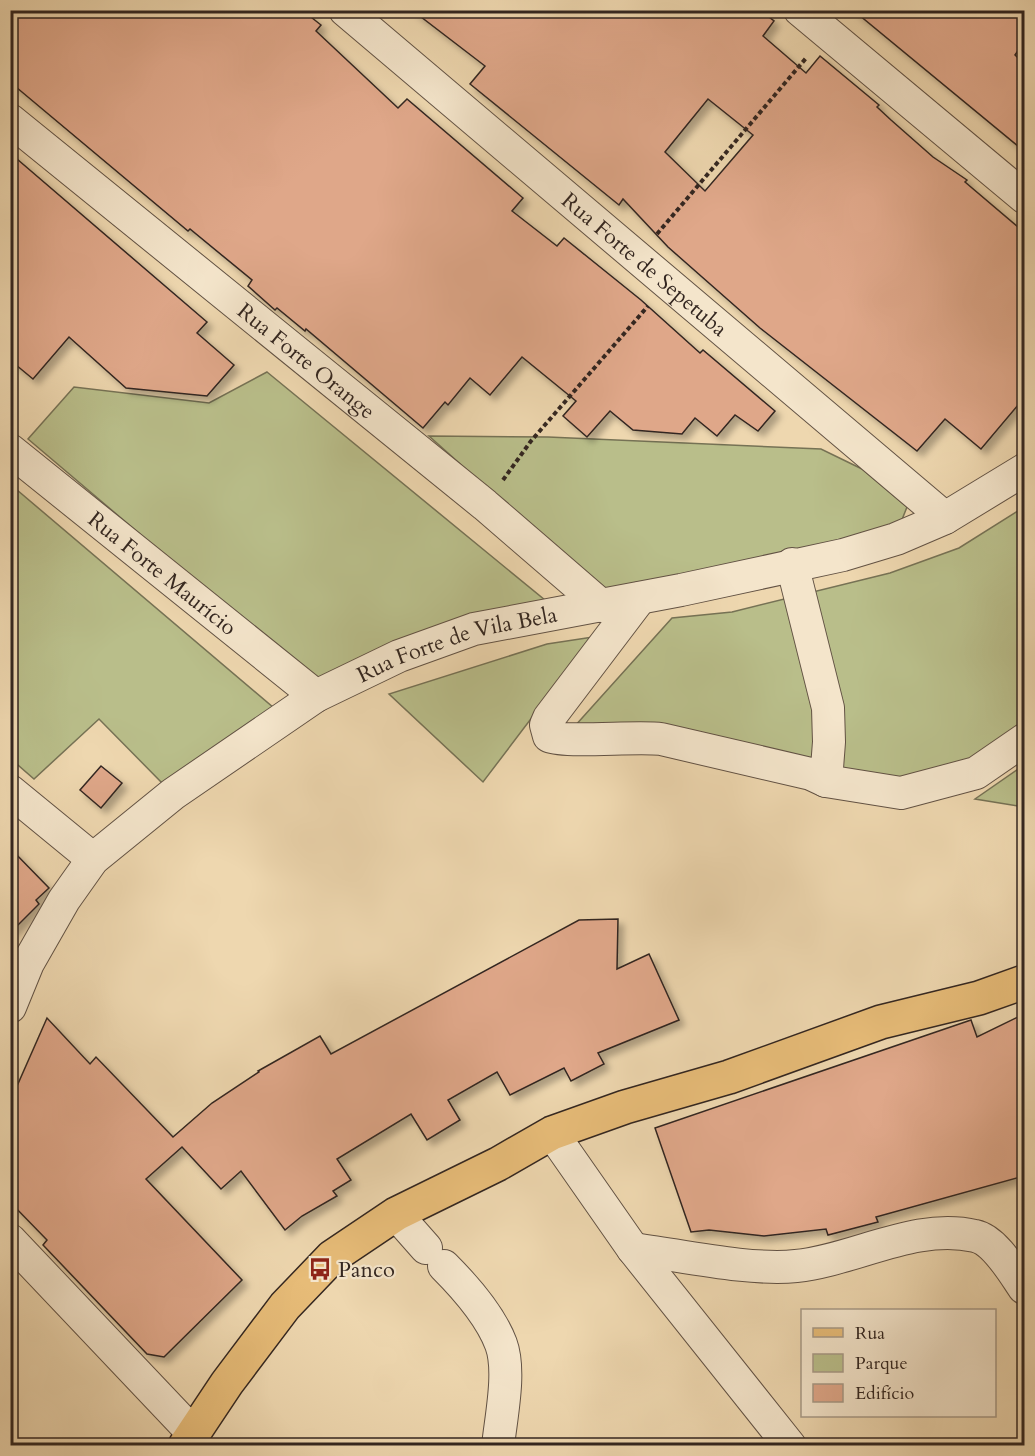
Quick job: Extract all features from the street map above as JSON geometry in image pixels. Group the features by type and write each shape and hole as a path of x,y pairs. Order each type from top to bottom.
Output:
{"main road":[{"path":"189,1439 227,1383 285,1306 332,1257 396,1214 498,1164 552,1133 625,1107 729,1077 881,1022 979,998 1024,982"}],"street":[{"name":"Rua Forte de Sepetuba","path":"345,10 945,518"},
{"path":"800,10 1024,197"},
{"name":"Rua Forte Orange","path":"10,120 485,505 602,606"},
{"name":"Rua Forte Maurício","path":"10,450 316,696"},
{"name":"Rua Forte de Vila Bela","path":"10,1007 28,963 64,900 93,860 182,787 316,696 399,656 474,629 602,606 843,555 875,545 945,518 1024,470"},
{"path":"792,564 828,708 829,742 826,781"},
{"path":"640,598 549,718 546,725 549,736 565,740 640,737 661,739 811,774 826,781 901,793 976,773 1024,740"},
{"path":"10,791 93,860"},
{"path":"552,1133 633,1249 790,1446"},
{"path":"396,1214 486,1316 502,1346 505,1383 498,1446"},
{"path":"633,1249 756,1265 795,1266 838,1260 938,1233 966,1234 978,1236 989,1244 1024,1288"},
{"path":"10,1240 189,1439"}],"path":[{"path":"637,256 828,34"},
{"path":"485,505 531,441 669,283"}],"green space":[{"path":"267,372 551,605 320,687 28,439 74,387 209,403"},
{"path":"429,436 548,437 821,449 862,469 907,507 899,527 603,592"},
{"path":"10,484 281,714 167,788 99,719 34,779 11,759"},
{"path":"1024,507 1024,726 970,763 915,778 867,777 574,727 672,618 732,612 890,573 959,548"},
{"path":"593,637 483,782 389,694 547,644"},
{"path":"1024,765 1024,807 975,799"}],"building":[{"path":"10,10 302,10 321,25 316,31 398,108 407,99 523,198 512,211 557,246 564,238 641,300 700,353 703,350 775,411 758,431 735,415 717,436 695,418 682,434 633,430 610,411 587,437 563,416 576,401 522,357 490,395 470,378 448,405 445,402 423,428 306,329 305,331 277,308 275,310 248,286 252,280 190,229 188,231 10,82"},
{"path":"412,10 760,10 774,21 763,36 806,73 820,56 879,105 877,107 933,157 967,180 965,182 1024,232 1024,398 981,449 945,419 917,451 760,328 668,247 623,199 619,205 470,84 485,66","holes":["708,99 753,135 705,191 665,152"]},
{"path":"853,10 1024,10 1024,42 1015,55 1024,64 1024,151"},
{"path":"10,153 207,322 197,333 234,365 207,396 126,388 69,337 33,379 10,360"},
{"path":"101,766 122,783 101,808 80,790"},
{"path":"10,848 49,888 36,900 39,904 10,933"},
{"path":"618,919 617,969 649,954 679,1020 598,1053 604,1064 571,1081 564,1068 510,1095 497,1072 448,1100 460,1120 427,1140 411,1114 337,1159 351,1180 333,1191 337,1196 302,1216 285,1230 241,1171 221,1189 182,1147 146,1179 242,1280 164,1357 147,1354 43,1245 47,1240 10,1202 10,1102 47,1018 90,1064 96,1057 173,1137 212,1103 258,1071 320,1036 331,1054 579,920"},
{"path":"1024,1014 1024,1176 876,1217 878,1222 828,1235 826,1229 764,1236 709,1230 691,1232 655,1128 971,1020 977,1037"}],"place":[{"name":"Panco","path":"320,1269"}]}
